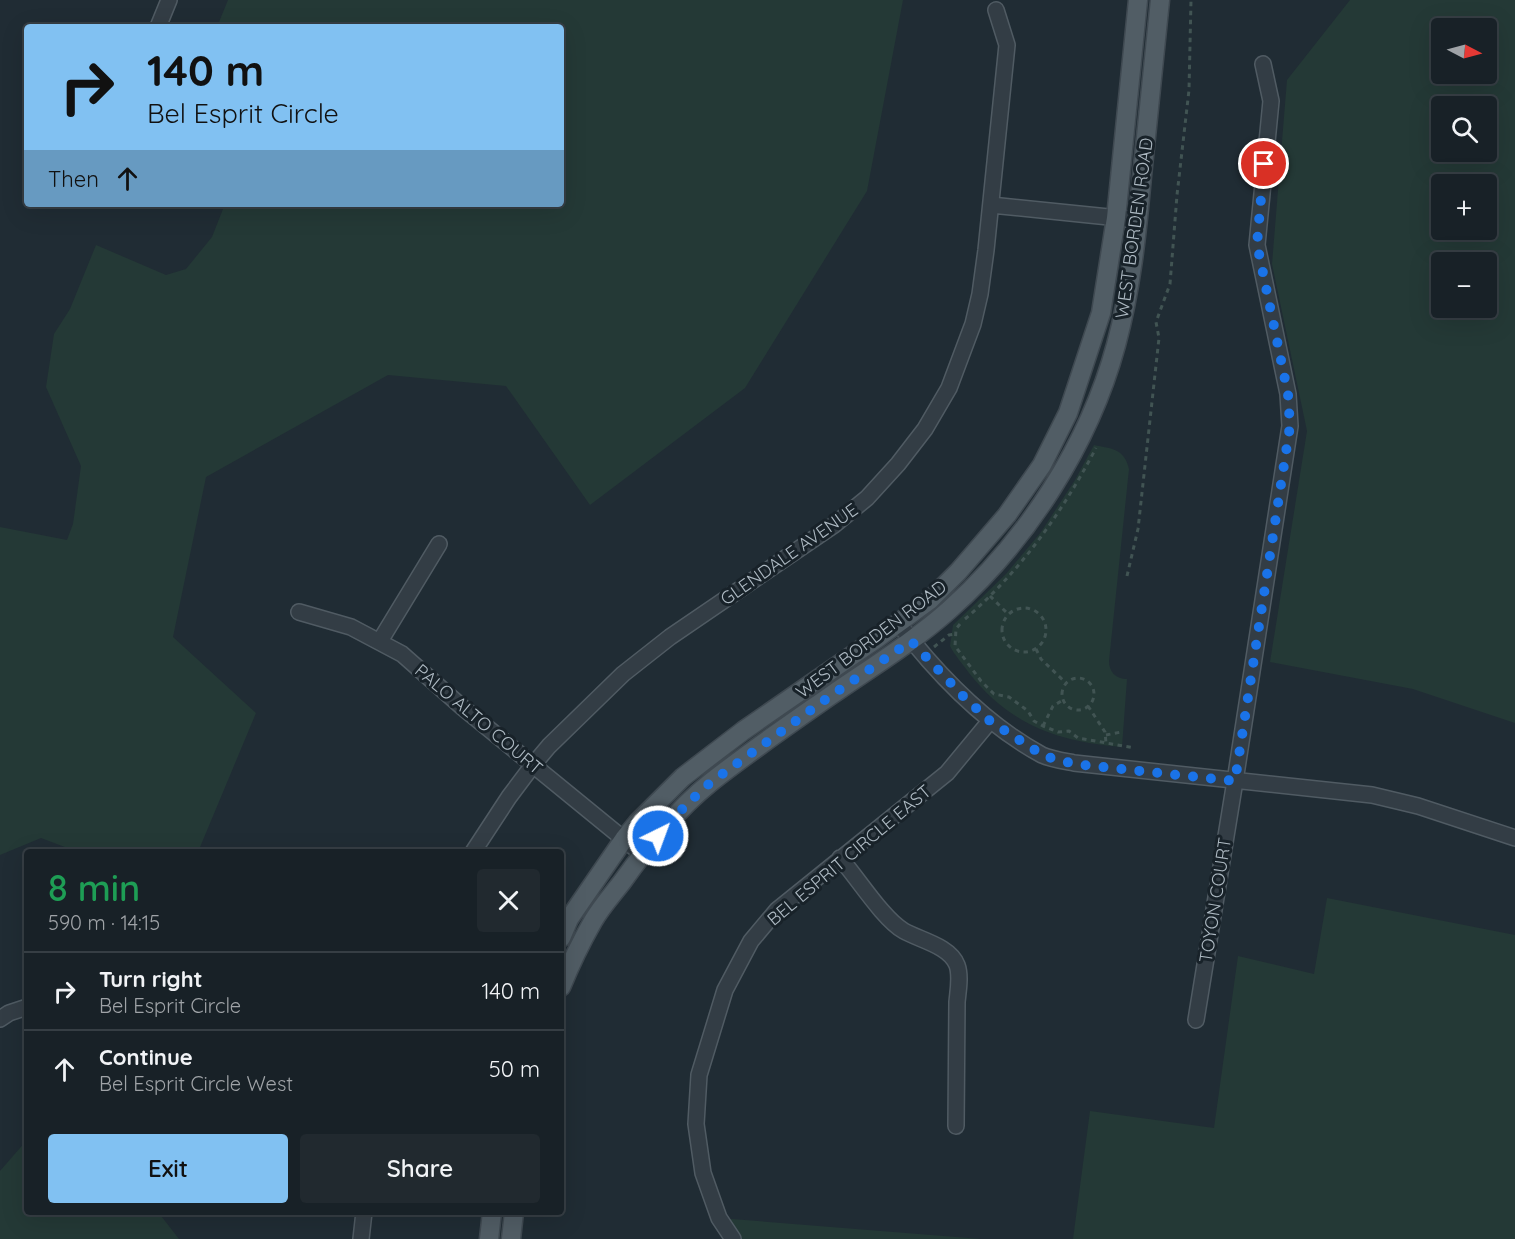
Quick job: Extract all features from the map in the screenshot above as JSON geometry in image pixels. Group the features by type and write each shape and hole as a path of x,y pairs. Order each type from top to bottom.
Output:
{"main road":[{"name":"WEST BORDEN ROAD","path":"564,931 569,919 624,839 683,777 743,731 930,600 958,572 1007,515 1041,465 1068,413 1101,313 1116,218 1138,0"},
{"name":"WEST BORDEN ROAD","path":"564,981 594,918 642,854 686,805 710,783 911,641 964,596 996,563 1023,530 1056,482 1079,440 1100,392 1115,348 1129,284 1138,220 1160,0"},
{"path":"489,1239 492,1215"},
{"path":"511,1239 514,1215"}],"street":[{"path":"159,24 169,0"},
{"name":"GLENDALE AVENUE","path":"475,849 508,797 549,746 623,674 670,637 834,525 867,498 898,464 925,429 948,388 966,344 980,294 1007,45 996,10"},
{"name":"TOYON COURT","path":"1196,1020 1290,426 1288,394 1257,244 1271,101 1263,64"},
{"path":"991,205 1138,220"},
{"path":"380,640 439,544"},
{"name":"PALO ALTO COURT","path":"299,612 351,627 380,640 402,654 642,854"},
{"path":"898,623 911,641 990,721 1044,756 1074,764 1372,795 1418,806 1515,838"},
{"name":"BEL ESPRIT CIRCLE EAST","path":"733,1239 719,1218 703,1173 696,1124 699,1075 725,990 752,941 777,910 947,773 990,721"},
{"path":"840,858 877,905 902,930 941,947 957,964 959,986 956,1126"},
{"path":"0,1019 24,1008"},
{"path":"361,1239 364,1215"}],"path":[{"path":"1127,576 1138,529 1159,338 1156,322 1170,284 1189,90 1191,0"},
{"path":"1096,448 1064,505 1041,538 990,596 956,629 955,646 981,681 994,694 1009,698 1028,711 1034,721 1058,732 1069,731 1076,734 1078,738 1135,748"},
{"path":"990,596 1008,614"},
{"path":"1023,608 1034,610 1041,617 1045,623 1046,635 1036,649 1019,653 1006,645 1001,628 1008,614 1023,608"},
{"path":"1036,649 1041,659 1066,683"},
{"path":"1077,679 1089,683 1093,695 1088,706 1082,710 1074,710 1063,700 1062,690 1066,683 1077,679"},
{"path":"1043,726 1053,706 1063,700"},
{"path":"1088,706 1106,735 1106,743"},
{"path":"1106,735 1121,732"}],"green space":[{"path":"228,0 903,0 867,191 745,388 590,505 506,386 388,375 206,477 173,637 256,713 199,849 70,849 41,838 0,855 0,527 67,540 73,524 81,466 46,387 54,334 70,309 96,245 166,275 186,269 212,237 224,207 564,207 564,24 218,24"},
{"path":"1350,0 1515,0 1515,723 1413,689 1270,662 1307,431 1272,264 1287,80"},
{"path":"1094,445 1120,453 1129,469 1109,661 1114,674 1127,679 1122,747 1077,741 1037,728 1019,718 985,691 950,646 953,625 1006,574 1041,532 1075,480"},
{"path":"1327,898 1515,935 1515,1239 1073,1239 1090,1111 1214,1128 1238,956 1314,974"},
{"path":"24,1143 24,1215 160,1215 179,1239 0,1239 0,1171"},
{"path":"719,1218 981,1239 733,1239"}],"route":[{"path":"658,836 710,783 911,641 990,721 1044,756 1074,764 1235,781 1290,426 1288,394 1257,244 1264,164"}]}
